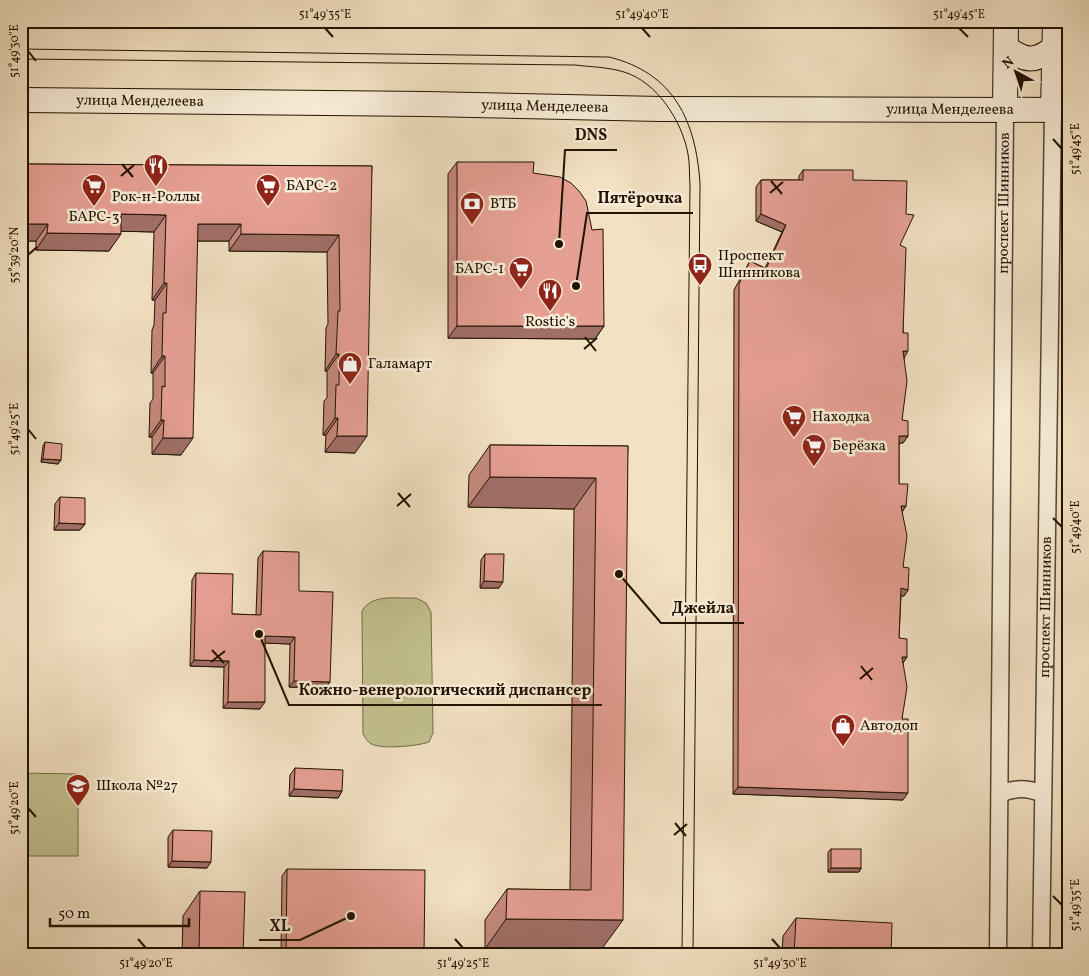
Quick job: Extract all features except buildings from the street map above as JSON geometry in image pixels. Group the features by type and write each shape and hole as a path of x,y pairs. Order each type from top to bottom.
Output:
{"main road":[{"name":"проспект Шинников","path":"1005,109 1006,21"},
{"name":"проспект Шинников","path":"1054,21 1054,48 1060,110"},
{"path":"1006,48 1022,58 1041,58 1054,48"},
{"name":"улица Менделеева","path":"21,100 435,104 660,109 1060,110"}],"street":[{"name":"проспект Шинников","path":"998,955 1005,109"},
{"name":"проспект Шинников","path":"1040,955 1060,110"},
{"path":"1000,794 1011,788 1032,790 1043,794"}],"shaded area":[{"path":"416,598 426,603 431,612 433,733 429,742 410,746 374,745 363,734 362,611 366,605 379,599"},
{"path":"21,773 78,774 78,856 21,856"}],"tram line":[{"path":"21,49 609,57 631,64 650,75 665,88 677,103 687,120 693,140 698,161 700,184 693,955"},
{"path":"21,59 575,65 612,69 636,77 647,84 666,104 674,116 685,141 689,158 690,185 682,955"}],"place":[{"name":"Рок-н-Роллы","path":"156,187"},
{"name":"БАРС-3","path":"94,207"},
{"name":"БАРС-2","path":"268,207"},
{"name":"ВТБ","path":"472,225"},
{"name":"DNS","path":"559,244"},
{"name":"Пятёрочка","path":"576,286"},
{"name":"Проспект Шинникова","path":"700,286"},
{"name":"БАРС-1","path":"521,290"},
{"name":"Rostic's","path":"550,312"},
{"name":"Галамарт","path":"350,385"},
{"name":"Находка","path":"794,438"},
{"name":"Берёзка","path":"814,467"},
{"name":"Джейла","path":"619,574"},
{"name":"Кожно-венерологический диспансер","path":"259,634"},
{"name":"Автодоп","path":"843,747"},
{"name":"Школа №27","path":"78,807"},
{"name":"XL","path":"351,916"}]}
